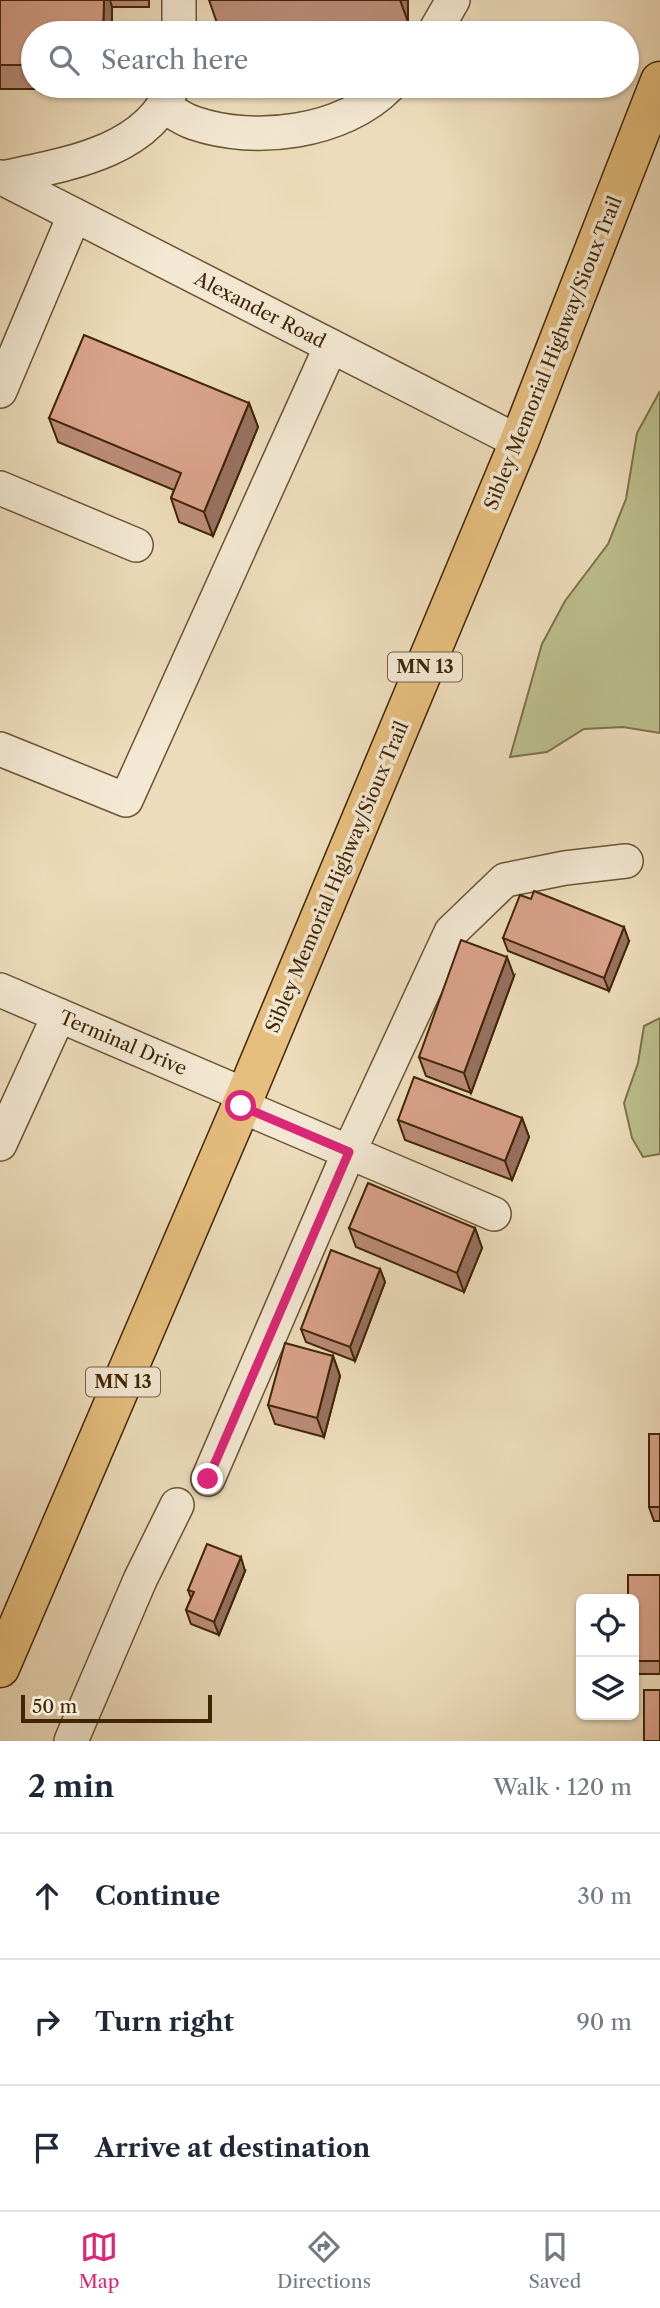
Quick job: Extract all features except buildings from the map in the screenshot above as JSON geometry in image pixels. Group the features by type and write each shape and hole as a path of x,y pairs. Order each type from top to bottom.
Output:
{"highway":[{"name":"Sibley Memorial Highway/Sioux Trail","path":"0,1668 243,1100 519,442 660,81"}],"street":[{"path":"178,21 179,0"},
{"path":"441,21 453,0"},
{"path":"1,177 74,162 133,136 168,98"},
{"path":"170,98 192,123 229,132 272,133 336,120 370,98"},
{"name":"Alexander Road","path":"1,177 519,442"},
{"path":"0,391 74,216"},
{"path":"0,750 127,800 331,346"},
{"path":"0,488 136,545"},
{"path":"208,1479 349,1152 451,932 505,880 565,868 626,861"},
{"name":"Terminal Drive","path":"0,990 243,1100 349,1152 494,1214"},
{"path":"0,1144 59,1015"},
{"path":"71,1741 140,1580 177,1505"}],"green space":[{"path":"660,391 660,733 623,727 584,729 547,752 510,757 542,644 565,601 608,544 626,499 637,433"},
{"path":"660,1018 660,1154 643,1157 632,1138 624,1103 638,1063 644,1026"}],"route":[{"path":"208,1479 349,1152 241,1106"}]}
